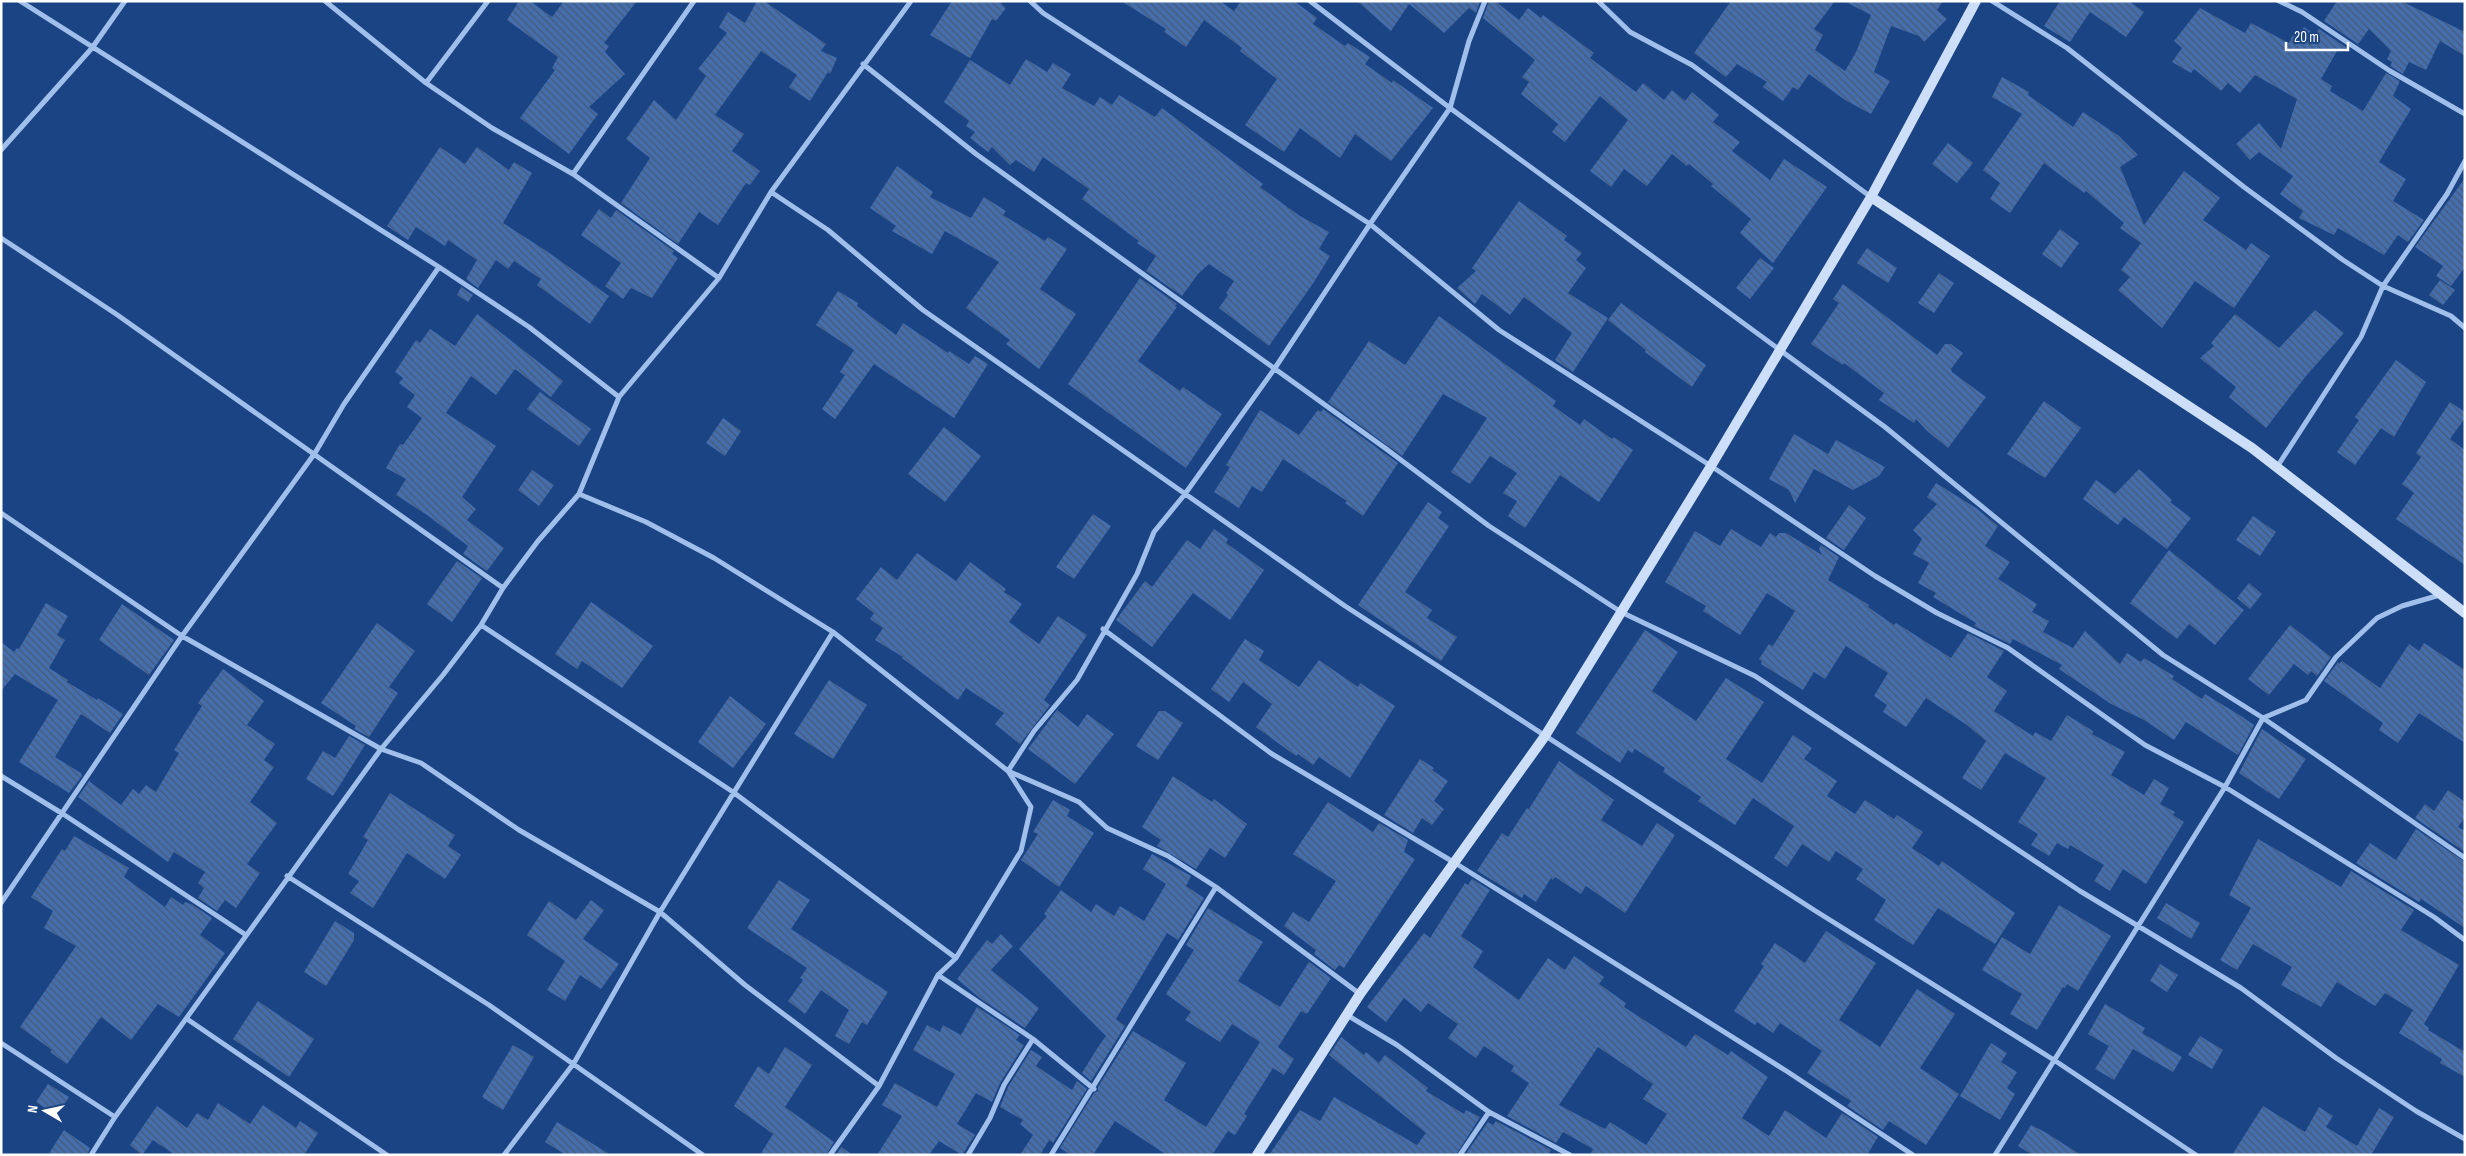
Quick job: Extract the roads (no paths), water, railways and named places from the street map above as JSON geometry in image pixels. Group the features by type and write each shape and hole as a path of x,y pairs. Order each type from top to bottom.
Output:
{"street":[{"path":"20,1 439,267 529,327 619,397"},
{"path":"1,150 92,48 125,1"},
{"path":"325,1 426,83 492,128 573,174 719,278"},
{"path":"426,83 488,1"},
{"path":"573,174 694,1"},
{"path":"91,1155 115,1118 287,876 381,749 481,625 503,588 538,541 579,494 619,397 719,278 771,192 911,1"},
{"path":"1030,1 1043,13 1370,224 1499,330 1712,466 1875,576 1937,613 2008,648 2145,745 2225,788 2425,912 2465,940"},
{"path":"1310,1 1450,108 1885,427 2163,655 2263,718 2465,858"},
{"path":"1008,771 1034,731 1077,680 1103,629 1136,574 1154,532 1185,494 1275,368 1370,224 1450,108 1469,41 1485,1"},
{"path":"1598,1 1630,32 1692,65 1871,197 2236,437 2465,613"},
{"path":"1257,1155 1360,994 1545,736 1712,466 1871,197 1976,1"},
{"path":"1992,1 2067,48 2244,187 2343,260 2383,286 2452,316 2465,328"},
{"path":"2279,1 2302,12 2390,71 2465,114"},
{"path":"863,64 976,154 1275,368 1489,526 1621,612 1755,676 2080,891 2241,988 2336,1058 2416,1111 2465,1140"},
{"path":"2277,467 2361,337 2383,286 2446,194 2465,161"},
{"path":"771,192 828,230 923,310 1345,606 1814,910 2054,1060 2196,1155"},
{"path":"1,238 116,314 315,453 503,588"},
{"path":"1,903 182,636 315,453 344,404 439,267"},
{"path":"579,494 646,522 714,558 833,632 1008,771 1079,802 1107,828 1168,856 1216,887 1360,994"},
{"path":"1,513 182,636 381,749 404,755 421,763 519,830 660,912 745,985 879,1086"},
{"path":"1995,1155 2225,788 2263,718 2306,700 2336,657 2377,618 2402,606 2440,595"},
{"path":"481,625 732,792 956,958"},
{"path":"1103,629 1272,754 1455,863 1788,1072 1913,1155"},
{"path":"504,1155 574,1063 660,912 732,792 833,632"},
{"path":"830,1155 879,1086 938,975 956,958 1021,851 1031,807 1008,771"},
{"path":"1,776 63,814 246,935"},
{"path":"287,876 489,1005 704,1155"},
{"path":"1051,1155 1094,1089 1216,887"},
{"path":"938,975 1033,1039 1094,1089"},
{"path":"1346,1015 1397,1045 1489,1112 1570,1155"},
{"path":"187,1019 387,1155"},
{"path":"968,1155 990,1118 1004,1085 1033,1039"},
{"path":"1,1042 115,1118"},
{"path":"1460,1155 1489,1112"}]}
